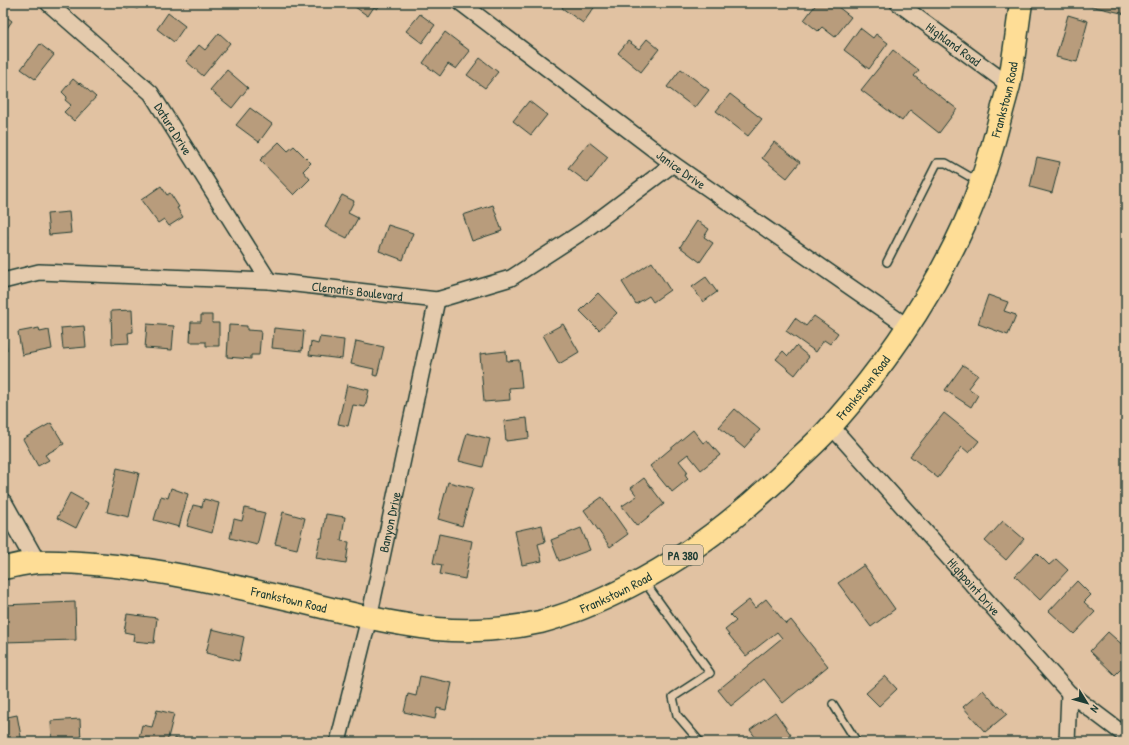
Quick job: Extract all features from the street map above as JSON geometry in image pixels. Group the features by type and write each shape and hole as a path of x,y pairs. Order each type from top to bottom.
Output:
{"main road":[{"name":"Frankstown Road","path":"3,568 36,562 74,562 122,567 164,573 238,587 369,618 438,629 510,627 540,622 602,600 653,575 698,546 746,509 784,474 831,426 869,381 908,327 937,278 964,224 981,183 994,144 1009,85 1021,3"}],"street":[{"name":"Datura Drive","path":"48,3 151,92 269,281"},
{"name":"Janice Drive","path":"461,3 673,164 908,327"},
{"name":"Highland Road","path":"898,3 1009,85"},
{"name":"Clematis Boulevard","path":"3,281 39,272 269,281 437,300 511,278 586,230 673,164"},
{"name":"Banyon Drive","path":"338,742 369,618 437,300"},
{"name":"Highpoint Drive","path":"831,426 1069,693 1126,736"},
{"path":"3,503 36,562"},
{"path":"1067,742 1069,693"}],"lane":[{"path":"886,262 936,163 946,163 981,183"},
{"path":"643,579 710,673 673,697 676,715 700,742"},
{"path":"833,704 855,739 855,742"}],"building":[{"path":"121,3 142,3 137,9 131,4 128,9"},
{"path":"358,3 382,3 377,9 374,7 368,16 355,7"},
{"path":"565,3 593,3 596,5 583,23 562,8"},
{"path":"817,3 833,3 851,17 835,37 822,27 818,31 804,20"},
{"path":"1077,3 1126,3 1126,14"},
{"path":"168,13 185,26 174,42 157,29"},
{"path":"3,14 12,21 3,34"},
{"path":"420,14 435,25 422,43 406,31"},
{"path":"1068,15 1088,21 1077,62 1056,57"},
{"path":"860,28 873,38 876,34 888,43 869,69 844,50"},
{"path":"445,32 470,51 456,69 448,64 440,76 423,63"},
{"path":"219,33 230,43 203,76 186,61 199,45 205,50"},
{"path":"647,39 659,49 641,72 618,53 628,41 639,49"},
{"path":"40,44 54,55 35,79 21,69"},
{"path":"893,50 919,70 914,76 957,109 939,133 910,110 902,121 861,90"},
{"path":"480,58 498,72 485,88 467,75"},
{"path":"681,69 709,90 695,108 667,87"},
{"path":"227,70 248,88 232,108 210,90"},
{"path":"73,79 96,97 74,121 64,112 71,105 65,100 67,97 62,92"},
{"path":"730,94 762,119 748,136 716,111"},
{"path":"529,101 547,115 531,135 513,121"},
{"path":"250,108 272,124 259,142 236,125"},
{"path":"279,142 288,151 294,146 311,163 303,171 310,179 294,195 260,160"},
{"path":"589,142 608,157 588,183 568,168"},
{"path":"774,142 800,162 787,178 762,158"},
{"path":"1037,157 1060,162 1052,193 1030,187"},
{"path":"161,186 167,195 170,193 179,207 177,208 183,217 169,226 164,219 158,223 141,200"},
{"path":"342,195 354,201 348,213 358,218 347,238 325,227"},
{"path":"493,205 502,231 472,241 463,215"},
{"path":"69,212 71,233 49,235 47,214"},
{"path":"3,220 7,239 3,240"},
{"path":"697,221 709,229 704,237 713,243 700,262 680,247"},
{"path":"388,225 413,233 403,260 379,251"},
{"path":"652,262 670,290 653,302 649,296 636,304 622,282"},
{"path":"706,277 717,292 703,302 692,287"},
{"path":"598,293 617,313 599,330 580,311"},
{"path":"988,295 1008,302 1004,311 1016,315 1008,335 978,324"},
{"path":"132,310 133,332 128,333 129,343 112,344 111,311"},
{"path":"201,315 212,315 212,323 219,323 219,346 206,346 206,342 190,342 191,322 201,322"},
{"path":"814,316 838,333 830,344 824,340 816,352 786,331 795,318 806,326"},
{"path":"147,324 174,326 172,350 145,348"},
{"path":"563,324 579,352 559,364 543,335"},
{"path":"229,325 247,326 247,330 261,331 259,355 251,355 251,359 227,357"},
{"path":"84,326 86,347 63,349 61,328"},
{"path":"39,328 40,332 49,330 52,349 22,355 18,332"},
{"path":"274,328 304,331 302,351 272,348"},
{"path":"5,330 7,350 3,350 3,331"},
{"path":"320,337 344,340 342,359 309,355 311,342 318,344"},
{"path":"356,341 384,347 377,376 373,375 374,369 351,364"},
{"path":"796,346 809,357 795,375 776,359 783,351 788,356"},
{"path":"506,351 507,361 519,360 522,387 509,388 510,400 484,402 480,354"},
{"path":"963,365 978,375 968,388 978,395 971,407 945,390"},
{"path":"347,385 369,390 365,407 353,405 348,426 338,424"},
{"path":"735,409 760,430 744,448 719,427"},
{"path":"944,413 979,441 969,453 962,447 938,478 910,456"},
{"path":"527,418 529,438 506,441 504,421"},
{"path":"51,423 64,444 45,455 49,460 38,466 23,439"},
{"path":"693,430 703,443 707,440 720,455 701,470 688,454 679,461 688,472 685,474 688,479 672,492 650,466"},
{"path":"467,433 490,439 483,467 459,461"},
{"path":"117,468 139,473 129,517 107,512"},
{"path":"644,478 664,504 637,526 622,506 637,496 631,488"},
{"path":"448,482 473,488 462,526 438,519"},
{"path":"171,488 188,494 179,527 154,520 161,496 168,498"},
{"path":"70,493 88,503 76,528 57,518"},
{"path":"602,497 628,534 610,547 584,510"},
{"path":"204,499 219,503 212,533 187,526 193,505 202,507"},
{"path":"245,508 265,513 257,545 230,538 234,519 242,521"},
{"path":"283,512 305,518 297,549 275,544"},
{"path":"326,514 345,517 341,541 349,542 346,563 316,558 320,538 322,538"},
{"path":"1003,521 1024,539 1006,560 985,541"},
{"path":"542,525 545,542 538,544 542,561 522,565 515,531"},
{"path":"581,528 590,550 559,561 551,540"},
{"path":"439,534 472,541 465,579 440,574 442,565 433,563"},
{"path":"1037,553 1049,565 1056,559 1068,570 1040,600 1015,576"},
{"path":"864,565 895,609 871,627 838,583"},
{"path":"1077,581 1091,595 1084,602 1095,612 1074,634 1049,611"},
{"path":"766,599 786,624 791,620 828,666 783,703 764,679 731,706 718,690 782,638 777,632 746,656 725,630 736,621 730,615 749,600 755,608"},
{"path":"75,602 76,640 3,642 3,605"},
{"path":"127,614 157,618 154,643 133,641 134,634 124,632"},
{"path":"212,629 244,637 239,661 206,653"},
{"path":"1108,632 1126,648 1126,664 1115,675 1090,651"},
{"path":"420,676 452,683 446,710 437,708 435,719 404,712 408,694 416,696"},
{"path":"885,676 897,689 879,706 866,693"},
{"path":"983,690 997,706 999,705 1007,714 985,732 963,707"},
{"path":"157,710 174,714 167,742 138,742 142,725 152,727"},
{"path":"775,712 791,735 781,742 759,742 750,730"},
{"path":"17,715 22,742 3,742 3,718"},
{"path":"80,719 81,742 52,742 51,721"},
{"path":"174,738 190,742 173,742"}]}
